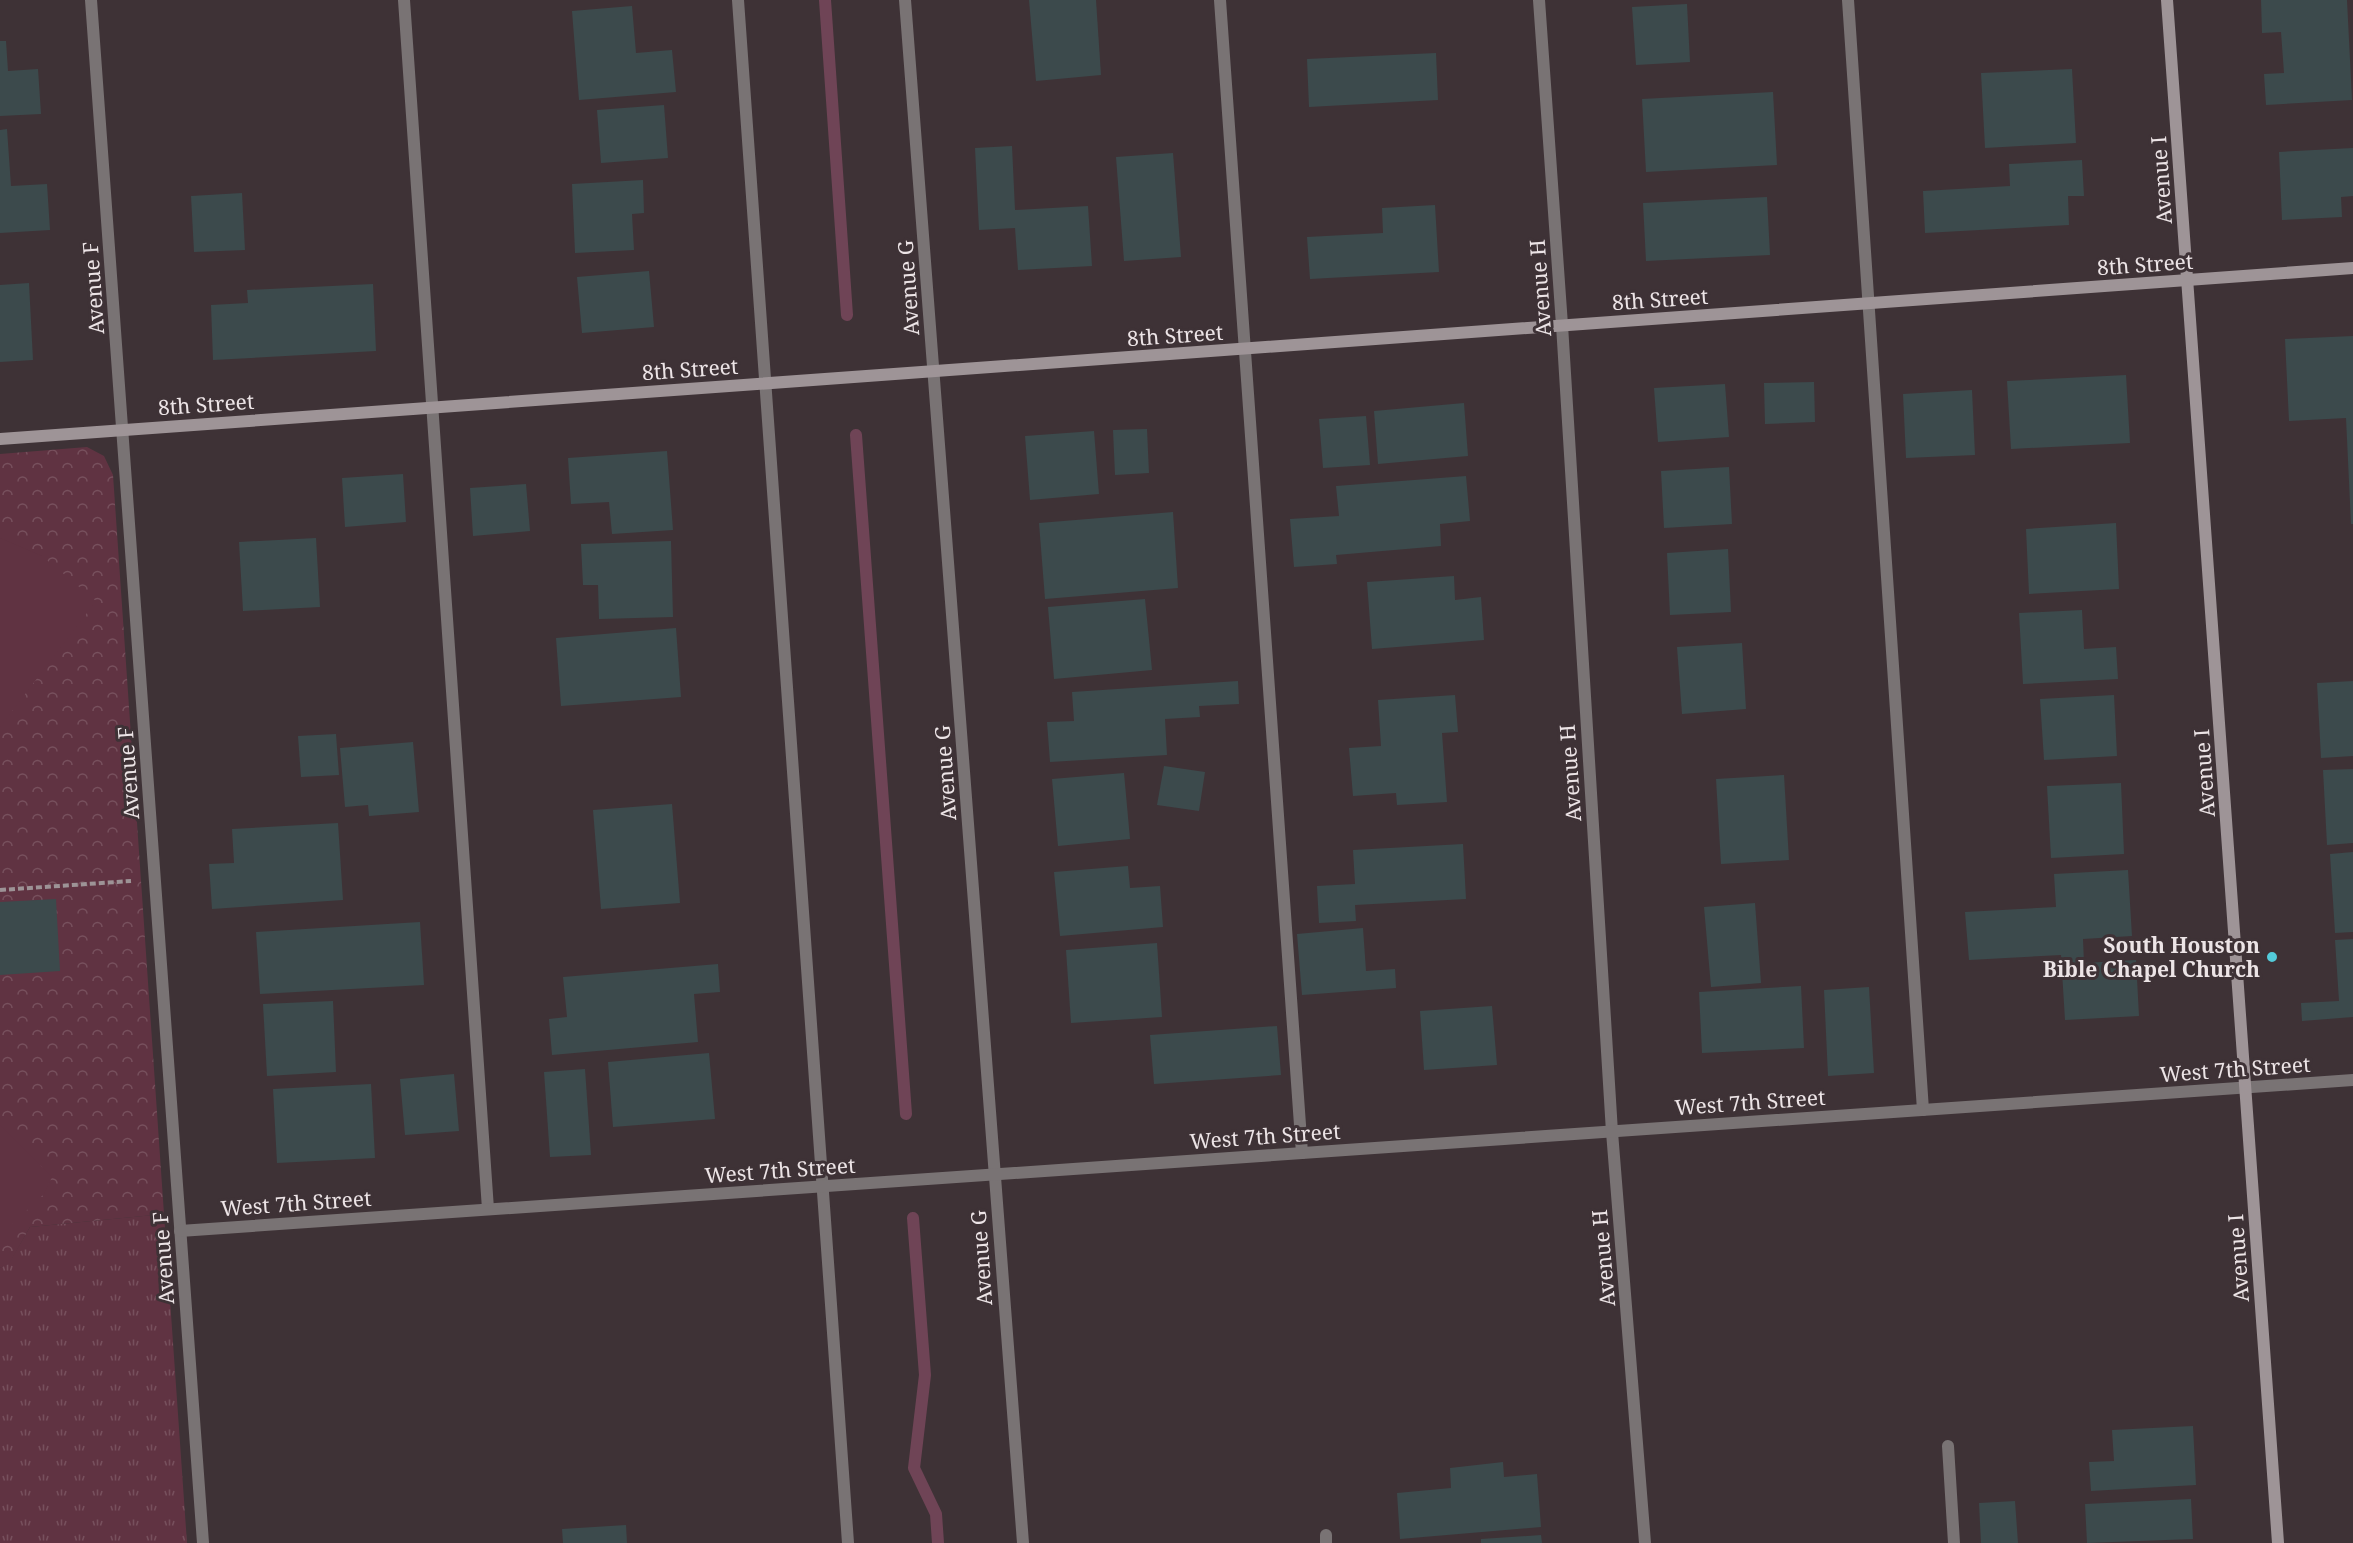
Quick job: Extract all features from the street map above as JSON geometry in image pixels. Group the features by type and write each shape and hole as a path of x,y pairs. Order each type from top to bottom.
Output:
{"street":[{"name":"Avenue F","path":"91,0 202,1543"},
{"path":"404,0 488,1209"},
{"path":"738,0 848,1543"},
{"name":"Avenue G","path":"906,0 1023,1543"},
{"path":"1220,0 1302,1153"},
{"name":"Avenue H","path":"1539,0 1562,325 1612,1132 1645,1543"},
{"path":"1848,0 1923,1110"},
{"name":"Avenue I","path":"2167,0 2189,280 2278,1543"},
{"name":"8th Street","path":"0,439 765,383 934,373 2353,268"},
{"name":"West 7th Street","path":"180,1231 2353,1080"},
{"path":"1948,1446 1954,1543"}],"path":[{"path":"0,890 155,880"}],"green space":[{"path":"87,447 104,456 113,475 164,1214 30,1227 9,1264 0,1268 0,454"},
{"path":"0,538 42,556 96,601 0,727"},
{"path":"0,1125 52,1177 44,1194 0,1236"},
{"path":"164,1214 187,1543 0,1543 0,1268 9,1263 30,1227"}],"building":[{"path":"1029,0 1096,0 1101,75 1036,81"},
{"path":"2261,0 2347,0 2352,100 2266,105 2264,74 2284,73 2281,32 2262,33"},
{"path":"1687,4 1690,62 1636,65 1632,7"},
{"path":"632,6 636,53 672,50 676,92 579,100 572,11"},
{"path":"0,41 6,41 8,71 38,69 41,114 0,116"},
{"path":"1436,53 1438,100 1309,107 1307,59"},
{"path":"2072,69 2076,143 1985,148 1981,73"},
{"path":"1773,92 1777,165 1646,172 1642,99"},
{"path":"664,105 668,158 601,163 597,110"},
{"path":"7,129 11,186 47,184 50,230 0,233 0,130"},
{"path":"1012,146 1015,210 1088,206 1092,266 1018,270 1015,228 979,230 975,148"},
{"path":"2353,148 2353,196 2341,197 2342,217 2282,220 2279,152"},
{"path":"1173,153 1181,257 1124,261 1116,157"},
{"path":"2082,160 2084,196 2068,196 2069,225 1925,233 1923,191 2010,186 2009,164"},
{"path":"643,180 644,213 632,214 634,250 575,253 572,184"},
{"path":"242,193 245,250 194,252 191,196"},
{"path":"1767,197 1770,255 1646,261 1643,203"},
{"path":"1435,205 1439,272 1310,279 1307,237 1383,233 1382,208"},
{"path":"649,271 654,327 582,333 577,277"},
{"path":"29,283 33,360 0,362 0,285"},
{"path":"373,284 376,351 213,360 211,305 248,303 247,290"},
{"path":"2353,336 2353,524 2351,524 2346,418 2289,421 2285,339"},
{"path":"2126,375 2130,443 2011,449 2007,381"},
{"path":"1814,382 1815,422 1765,424 1764,383"},
{"path":"1725,384 1729,437 1658,442 1654,388"},
{"path":"1972,390 1975,455 1906,458 1903,394"},
{"path":"1464,403 1468,456 1378,464 1374,411"},
{"path":"1366,416 1370,465 1323,468 1319,419"},
{"path":"1147,429 1149,473 1115,475 1113,430"},
{"path":"1094,431 1099,494 1030,500 1025,436"},
{"path":"667,451 673,530 612,534 609,502 571,504 568,458"},
{"path":"1729,467 1732,524 1664,528 1661,471"},
{"path":"403,474 406,522 345,527 342,478"},
{"path":"1466,476 1470,521 1440,524 1441,546 1336,555 1337,564 1294,567 1290,519 1339,516 1336,486"},
{"path":"526,484 530,531 473,536 470,488"},
{"path":"1173,512 1178,588 1045,599 1039,523"},
{"path":"2116,523 2119,589 2029,594 2026,529"},
{"path":"316,538 320,607 243,611 239,542"},
{"path":"671,541 673,617 599,619 598,585 583,585 581,544"},
{"path":"1728,549 1731,612 1670,615 1667,553"},
{"path":"1454,576 1455,600 1481,597 1484,640 1372,649 1367,582"},
{"path":"1145,599 1152,670 1054,679 1048,607"},
{"path":"2082,610 2084,649 2116,647 2118,679 2023,684 2019,613"},
{"path":"676,628 681,697 561,706 556,638"},
{"path":"1742,643 1746,709 1682,714 1677,647"},
{"path":"1238,681 1239,704 1199,706 1200,717 1165,719 1167,755 1050,762 1047,722 1074,721 1072,692"},
{"path":"2353,681 2353,756 2321,758 2317,683"},
{"path":"1455,695 1458,732 1442,733 1447,802 1397,805 1396,793 1353,796 1349,748 1381,746 1378,700"},
{"path":"2114,695 2117,756 2044,760 2040,699"},
{"path":"336,734 339,775 301,777 298,736"},
{"path":"413,742 419,812 369,816 368,805 345,807 340,748"},
{"path":"1164,766 1205,772 1199,811 1157,805"},
{"path":"2353,769 2353,843 2327,845 2323,770"},
{"path":"1124,773 1130,839 1058,846 1052,779"},
{"path":"1784,775 1789,860 1721,864 1716,779"},
{"path":"2121,783 2124,854 2051,858 2047,786"},
{"path":"672,804 680,903 601,909 593,810"},
{"path":"338,823 343,900 212,909 209,864 234,863 232,829"},
{"path":"1463,844 1466,899 1355,905 1356,921 1319,923 1317,886 1355,884 1353,850"},
{"path":"2353,852 2353,932 2335,933 2330,854"},
{"path":"1128,866 1130,888 1160,886 1163,927 1060,936 1054,872"},
{"path":"2128,870 2132,936 2083,939 2084,963 2136,960 2139,1016 2065,1020 2061,955 1969,960 1965,912 2056,907 2054,874"},
{"path":"56,899 60,971 0,975 0,902"},
{"path":"1755,903 1761,983 1711,987 1704,907"},
{"path":"420,922 424,985 260,994 256,932"},
{"path":"1363,928 1366,971 1395,969 1396,988 1302,995 1297,934"},
{"path":"2353,939 2353,1017 2302,1021 2301,1003 2339,1001 2335,940"},
{"path":"1157,943 1162,1017 1071,1023 1066,950"},
{"path":"718,964 720,992 694,994 698,1042 552,1055 549,1019 567,1017 563,977"},
{"path":"1801,986 1804,1048 1702,1053 1699,992"},
{"path":"1869,987 1874,1073 1828,1076 1824,990"},
{"path":"333,1001 336,1072 267,1076 263,1004"},
{"path":"1492,1006 1497,1065 1424,1070 1420,1011"},
{"path":"1277,1026 1281,1075 1154,1084 1150,1035"},
{"path":"709,1053 715,1119 613,1127 608,1062"},
{"path":"585,1069 591,1155 550,1157 544,1072"},
{"path":"454,1074 459,1131 405,1135 400,1079"},
{"path":"371,1084 375,1158 277,1163 273,1089"},
{"path":"2193,1426 2196,1485 2091,1491 2089,1462 2114,1461 2112,1430"},
{"path":"1503,1462 1504,1477 1537,1474 1541,1527 1400,1539 1397,1493 1451,1488 1450,1468"},
{"path":"2191,1499 2193,1539 2087,1543 2085,1504"},
{"path":"2015,1501 2018,1543 1981,1543 1979,1503"},
{"path":"626,1525 627,1543 563,1543 562,1529"},
{"path":"1541,1535 1542,1543 1481,1543 1481,1539"}],"waterway":[{"path":"825,0 847,315"},
{"path":"856,435 906,1114"},
{"path":"913,1218 925,1375 914,1468 936,1514 938,1543"}],"place":[{"name":"South Houston Bible Chapel Church","path":"2272,957"}]}
